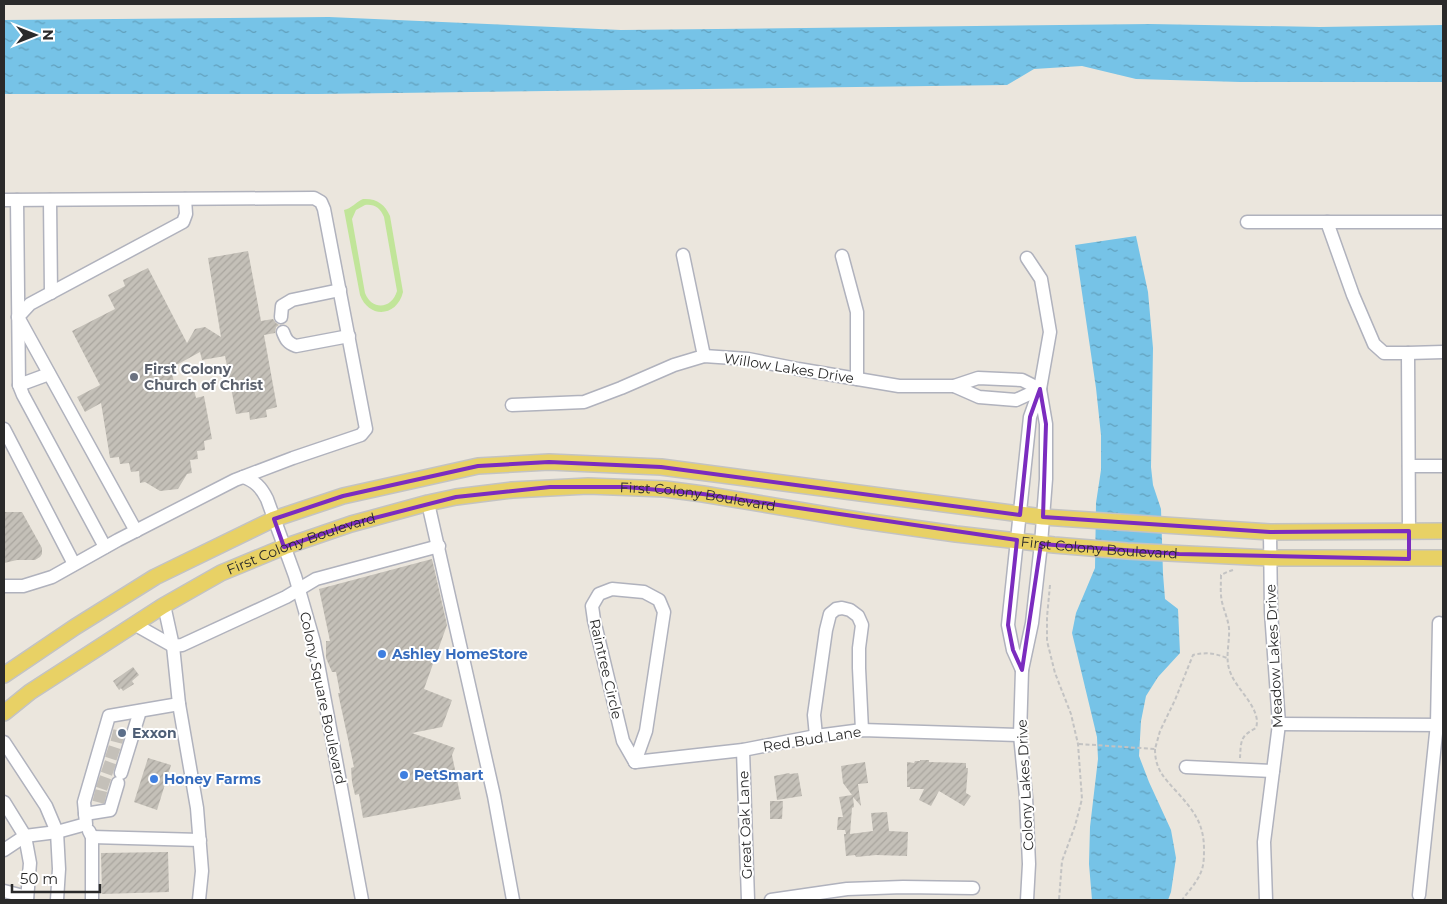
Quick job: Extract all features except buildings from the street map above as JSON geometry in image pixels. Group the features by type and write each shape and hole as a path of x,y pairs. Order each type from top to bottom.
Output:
{"main road":[{"name":"First Colony Boulevard","path":"4,675 75,627 155,577 274,519 343,496 478,466 548,462 661,467 1043,517 1270,532 1443,531"},
{"path":"419,478 428,503"},
{"path":"792,509 795,484"},
{"name":"First Colony Boulevard","path":"4,713 30,692 134,624 221,573 352,524 456,497 512,490 588,486 665,489 901,526 1078,547 1270,558 1443,558"},
{"path":"1409,531 1409,559"}],"street":[{"path":"4,200 314,198 321,202 324,209 366,428 361,435 243,477 105,547 52,577 23,586 4,586"},
{"path":"18,317 30,304 183,222 186,214 185,199"},
{"path":"17,200 19,385 105,547"},
{"path":"50,200 51,293"},
{"path":"1247,222 1443,222"},
{"path":"1327,222 1353,296 1374,344 1384,353 1443,352"},
{"path":"683,255 704,356"},
{"path":"842,256 857,312 857,379"},
{"name":"Colony Lakes Drive","path":"1022,670 1013,650 1008,625 1030,417 1040,389 1050,332 1041,279 1026,258"},
{"path":"281,317 282,306 292,300 340,290"},
{"path":"18,317 136,531"},
{"path":"283,332 289,344 296,346 349,336"},
{"path":"1408,353 1409,531"},
{"name":"Willow Lakes Drive","path":"512,405 584,402 622,388 674,365 704,356 748,359 899,386 954,386 978,378 1022,380 1040,389"},
{"path":"19,385 49,374"},
{"name":"Willow Lakes Drive","path":"954,386 979,397 1016,400 1040,389"},
{"name":"Colony Lakes Drive","path":"1027,900 1029,864 1026,797 1020,735 1022,670 1032,623 1046,479 1046,424 1040,389"},
{"path":"4,429 74,564"},
{"path":"1409,466 1443,466"},
{"name":"Colony Square Boulevard","path":"243,477 255,482 263,491 299,589 314,642 362,900"},
{"path":"428,503 494,796 513,900"},
{"name":"Meadow Lakes Drive","path":"1266,900 1264,842 1279,724 1271,612 1270,532"},
{"path":"134,624 173,646 182,645 286,597 316,580 439,546"},
{"name":"Raintree Circle","path":"612,589 644,592 659,600 664,612 646,731 635,762 623,741 592,606 598,594 612,589"},
{"path":"164,605 173,646 179,704 198,808 202,871 199,900"},
{"path":"816,736 814,715 826,630 830,614 836,609 842,608 850,610 858,616 862,625 859,668 862,730"},
{"path":"1420,895 1440,725 1438,623"},
{"path":"100,796 109,776 118,736 110,716 179,704"},
{"path":"92,900 92,837 86,819 84,802 100,796 109,776 118,736 140,711"},
{"path":"1279,724 1440,725"},
{"name":"Red Bud Lane","path":"635,762 744,750 816,736 862,730 1020,735"},
{"path":"4,742 46,806 57,832 59,869 57,900"},
{"name":"Great Oak Lane","path":"744,750 748,900"},
{"path":"1186,766 1273,771"},
{"path":"4,841 23,832 57,832 110,810 100,796"},
{"path":"4,802 23,832 30,863 27,899 4,891"},
{"path":"4,850 23,832"},
{"path":"92,837 200,840"},
{"path":"771,900 847,890 903,887 973,888"}],"path":[{"path":"1238,569 1227,572 1222,576 1220,587 1229,627 1227,658 1231,674 1247,697 1258,722 1256,728 1247,732 1243,737 1239,769"},
{"path":"1050,583 1047,640 1055,673 1071,714 1078,744 1082,799 1075,826 1062,861 1059,900"},
{"path":"1182,900 1197,881 1202,871 1204,840 1200,824 1191,807 1159,770 1155,759 1155,749 1160,731 1193,655 1204,652 1227,658"},
{"path":"1078,744 1155,749"}],"highlighted area":[{"path":"1040,389 1046,424 1043,517 1270,532 1409,531 1409,559 1179,554 1041,544 1022,670 1013,650 1008,625 1017,540 703,494 626,487 550,487 456,497 351,524 284,547 274,519 343,496 478,466 549,462 661,467 1020,515 1030,417"}],"green space":[{"path":"363,199 380,203 386,208 390,216 403,292 395,306 383,312 370,308 364,303 360,295 344,210","holes":["365,205 377,207 384,217 397,291 391,301 382,306 372,303 365,293 352,219 356,210"]}],"water":[{"path":"329,17 621,30 1150,24 1320,27 1443,25 1443,82 1240,82 1136,79 1082,66 1034,69 1007,85 318,94 4,94 4,20"},
{"path":"1136,236 1148,292 1153,348 1151,467 1153,485 1161,509 1165,599 1178,609 1180,653 1158,677 1146,696 1141,721 1139,756 1171,830 1176,858 1168,900 1092,900 1089,864 1090,827 1098,759 1097,737 1072,633 1076,613 1095,568 1096,503 1101,470 1101,435 1075,245"}],"tunnel":[{"path":"112,735 124,738"},
{"path":"107,751 119,755"},
{"path":"103,766 114,770"},
{"path":"98,781 109,785"},
{"path":"94,795 106,798"}],"place":[{"name":"First Colony Church of Christ","path":"134,377"},
{"name":"Ashley HomeStore","path":"382,654"},
{"name":"Exxon","path":"122,733"},
{"name":"PetSmart","path":"404,775"},
{"name":"Honey Farms","path":"154,779"}]}
